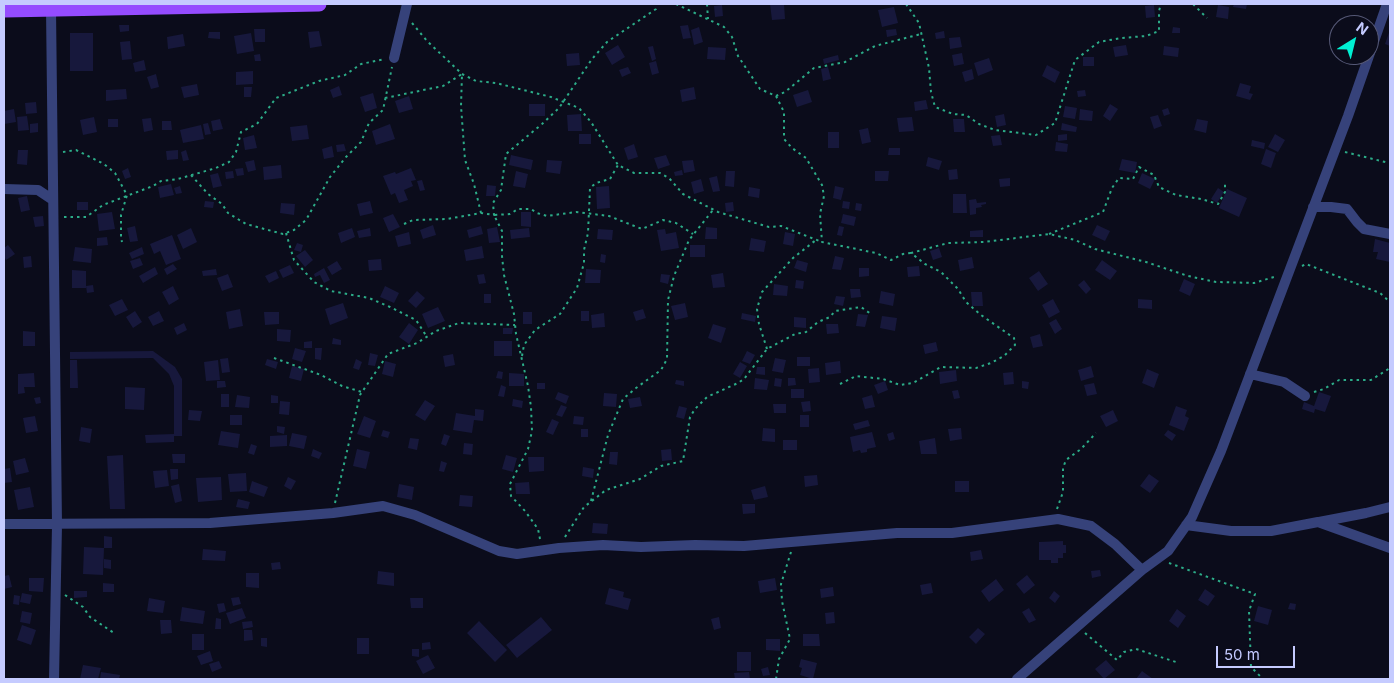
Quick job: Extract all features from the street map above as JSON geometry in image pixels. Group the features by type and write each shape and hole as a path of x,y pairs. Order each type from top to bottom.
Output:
{"main road":[{"path":"4,10 319,4"}],"street":[{"path":"1017,679 1142,570 1168,552 1192,517 1222,451 1348,116 1387,4"},
{"path":"51,9 57,525 54,679"},
{"path":"394,58 406,9"},
{"path":"4,189 38,190 53,200"},
{"path":"1313,206 1347,209 1356,222 1364,229 1390,234"},
{"path":"1250,374 1284,382 1305,396"},
{"path":"4,524 210,523 383,506 415,515 499,551 517,554 559,548 603,545 640,547 744,546 897,533 952,533 1058,519 1092,526 1115,544 1142,570"},
{"path":"1186,525 1231,531 1271,531 1390,507"},
{"path":"1318,522 1390,548"}],"path":[{"path":"541,551 538,528 525,510 511,496 510,484 528,449 532,432 528,386 502,256 502,232 494,215 493,203 501,190 506,154 542,124 564,102 592,59 607,42 656,9 657,4"},
{"path":"676,4 724,27 732,37 738,56 760,88 776,96 784,112 784,138 792,148 806,158 822,186 824,196 820,214 822,242"},
{"path":"707,4 708,19"},
{"path":"906,4 919,23 935,107 953,114 966,115 979,124 995,130 1036,135 1055,123 1075,60 1099,42 1146,36 1160,31 1158,11 1161,4"},
{"path":"1193,4 1207,18"},
{"path":"406,9 427,42 462,74 476,81 496,82 580,108 618,165 634,173 660,173 669,178 684,194 712,210 769,227 781,226 822,242 876,253 891,260 903,254 911,254 948,242 984,242 1049,234 1103,212 1112,188 1119,178 1133,179 1139,167 1154,175 1160,187 1176,195 1218,204 1225,192 1225,183"},
{"path":"776,96 785,92 814,68 845,62 875,46 921,34"},
{"path":"54,217 86,217 103,204 153,186 161,181 178,179 191,175 216,168 229,162 236,152 241,132 256,124 276,98 318,81 345,75 361,64 394,58 383,110 369,124 361,142 330,177 306,220 294,230 282,234 246,224 228,213 222,204 208,194 191,175"},
{"path":"385,98 443,86 462,74"},
{"path":"462,74 461,106 465,160 474,184 481,213"},
{"path":"1335,149 1389,163"},
{"path":"53,153 76,150 104,164 115,173 127,195 121,215 122,242"},
{"path":"522,358 524,345 535,330 560,314 577,288 584,263 590,188 596,183 610,179 618,165"},
{"path":"404,224 413,220 447,220 481,213 494,215 510,214 518,209 532,209 537,214 547,216 576,212 609,216 642,229 663,220 676,223 693,234"},
{"path":"590,502 608,435 623,398 661,370 667,360 668,300 674,276 689,240 712,210"},
{"path":"286,233 294,260 314,282 332,291 369,298 390,307 416,320 426,337"},
{"path":"1049,234 1076,240 1095,249 1146,262 1188,276 1216,282 1254,283 1288,273 1306,264 1380,293 1390,302"},
{"path":"767,350 759,324 757,309 762,292 793,258 816,240"},
{"path":"840,384 856,376 883,379 900,385 913,383 941,367 976,368 991,363 1004,356 1015,345 1014,338 966,302 958,289 941,272 911,254"},
{"path":"559,548 584,507 606,490 640,479 661,466 684,461 690,417 706,397 744,379 767,350 795,334 806,332 818,322 830,317 835,311 861,307 871,314"},
{"path":"333,512 362,392 388,354 417,343 436,331 459,323 515,325"},
{"path":"274,358 313,372 342,386 362,392"},
{"path":"1305,396 1324,389 1339,380 1371,380 1390,368"},
{"path":"1058,519 1057,510 1063,492 1063,468 1066,460 1081,449 1096,433"},
{"path":"776,679 779,659 790,639 782,601 781,584 794,542"},
{"path":"1157,559 1255,594 1249,611 1251,667 1263,679"},
{"path":"56,587 83,607 90,617 114,633"},
{"path":"1077,627 1117,660 1124,652 1136,649 1178,663"}],"building":[{"path":"770,4 784,4 785,19 772,20"},
{"path":"1234,4 1247,4 1246,9 1233,7"},
{"path":"722,5 723,16 715,17 714,6"},
{"path":"1154,5 1155,17 1146,18 1145,6"},
{"path":"1218,5 1229,7 1228,19 1216,17"},
{"path":"894,7 898,23 882,27 878,10"},
{"path":"119,25 129,25 129,31 120,32"},
{"path":"688,25 691,38 683,39 680,26"},
{"path":"699,27 703,42 694,45 691,30"},
{"path":"1173,27 1180,28 1180,33 1172,33"},
{"path":"254,29 265,29 265,42 255,42"},
{"path":"896,29 897,35 887,37 886,30"},
{"path":"1390,30 1390,46 1385,44"},
{"path":"319,31 322,46 310,48 308,32"},
{"path":"944,31 945,38 936,39 935,33"},
{"path":"209,32 220,32 220,39 208,38"},
{"path":"70,33 93,33 93,71 70,71"},
{"path":"251,33 254,51 237,54 234,36"},
{"path":"183,34 185,46 168,49 167,37"},
{"path":"960,37 962,47 950,49 949,38"},
{"path":"130,41 132,59 122,60 120,42"},
{"path":"618,45 625,57 612,65 605,53"},
{"path":"1126,45 1128,55 1115,57 1113,47"},
{"path":"653,46 656,59 652,61 648,47"},
{"path":"1164,46 1179,48 1178,57 1163,55"},
{"path":"708,47 726,48 725,60 707,59"},
{"path":"579,53 580,65 567,66 566,54"},
{"path":"962,53 964,64 954,66 952,55"},
{"path":"260,54 261,61 255,61 254,55"},
{"path":"838,55 839,60 824,64 823,59"},
{"path":"1083,57 1094,57 1094,66 1083,66"},
{"path":"989,58 993,70 978,76 974,63"},
{"path":"144,60 146,70 135,72 133,63"},
{"path":"656,61 659,73 652,75 649,63"},
{"path":"1047,65 1060,72 1055,83 1042,76"},
{"path":"628,67 631,73 622,77 619,70"},
{"path":"828,67 831,79 823,81 821,69"},
{"path":"972,69 974,79 965,82 962,72"},
{"path":"253,71 253,84 236,85 236,72"},
{"path":"156,74 159,87 151,89 147,77"},
{"path":"1240,83 1251,86 1249,93 1253,94 1250,100 1236,96"},
{"path":"197,84 199,95 184,98 181,87"},
{"path":"339,86 342,95 333,98 330,90"},
{"path":"244,87 252,87 251,97 244,97"},
{"path":"694,87 696,99 682,102 680,90"},
{"path":"126,89 127,99 106,101 106,90"},
{"path":"808,90 812,102 797,107 793,95"},
{"path":"1085,90 1086,96 1078,97 1077,91"},
{"path":"373,93 377,108 365,112 360,97"},
{"path":"409,96 413,109 399,113 395,101"},
{"path":"926,100 928,109 915,111 914,102"},
{"path":"36,102 37,113 26,114 25,103"},
{"path":"529,104 545,104 545,116 529,116"},
{"path":"1110,104 1118,109 1110,121 1103,116"},
{"path":"1065,106 1077,108 1075,119 1063,117"},
{"path":"1168,108 1170,114 1164,116 1162,110"},
{"path":"14,109 16,122 4,124 4,111"},
{"path":"1080,109 1093,111 1092,121 1079,120"},
{"path":"581,114 582,131 568,131 567,115"},
{"path":"1004,114 1006,125 997,127 995,116"},
{"path":"1158,115 1162,126 1154,129 1150,117"},
{"path":"27,116 29,130 18,131 17,117"},
{"path":"94,117 97,132 83,135 80,120"},
{"path":"912,117 914,131 899,132 897,118"},
{"path":"151,118 153,130 144,132 142,119"},
{"path":"108,119 118,119 118,127 108,127"},
{"path":"220,119 223,129 213,131 211,121"},
{"path":"953,119 964,119 965,132 954,132"},
{"path":"1197,119 1208,121 1206,133 1194,130"},
{"path":"162,121 171,121 172,130 162,130"},
{"path":"38,123 38,132 30,133 30,124"},
{"path":"208,123 211,134 205,135 203,124"},
{"path":"1062,123 1077,127 1076,132 1061,130"},
{"path":"390,124 395,139 376,145 372,131"},
{"path":"201,125 204,139 183,143 180,130"},
{"path":"307,125 309,139 292,141 290,127"},
{"path":"868,128 871,142 862,144 859,130"},
{"path":"828,132 839,132 839,148 828,148"},
{"path":"579,134 591,134 591,144 579,144"},
{"path":"1067,134 1067,140 1058,141 1058,135"},
{"path":"1275,134 1285,140 1278,152 1268,147"},
{"path":"254,135 257,148 245,150 243,138"},
{"path":"1000,135 1002,145 993,146 991,136"},
{"path":"1252,140 1265,143 1264,149 1251,146"},
{"path":"1056,142 1068,144 1067,152 1055,151"},
{"path":"344,144 346,151 337,152 336,145"},
{"path":"634,144 638,157 628,160 624,148"},
{"path":"332,146 334,157 324,159 322,149"},
{"path":"889,148 900,148 900,155 888,155"},
{"path":"1266,149 1276,153 1271,168 1261,164"},
{"path":"18,150 28,150 27,165 17,164"},
{"path":"178,150 178,159 167,160 166,151"},
{"path":"186,150 189,160 183,161 181,152"},
{"path":"511,155 533,160 531,170 509,165"},
{"path":"666,155 670,165 658,169 654,158"},
{"path":"928,157 942,161 939,170 926,166"},
{"path":"1122,159 1137,162 1135,173 1119,170"},
{"path":"254,160 256,170 248,172 245,162"},
{"path":"547,160 562,161 560,174 546,172"},
{"path":"693,160 695,171 684,173 682,161"},
{"path":"281,165 282,178 264,180 263,167"},
{"path":"128,168 131,177 125,179 122,171"},
{"path":"243,168 244,175 237,176 235,169"},
{"path":"411,168 416,180 411,181 413,186 404,190 408,200 399,203 395,193 391,195 383,176 395,172 396,174"},
{"path":"957,169 958,179 949,180 948,170"},
{"path":"682,170 683,175 675,176 674,172"},
{"path":"233,171 234,178 226,179 225,172"},
{"path":"516,171 528,174 525,188 513,186"},
{"path":"726,171 735,171 734,187 725,186"},
{"path":"875,171 889,171 888,181 875,181"},
{"path":"218,173 222,186 213,188 210,175"},
{"path":"1142,173 1155,179 1150,189 1138,183"},
{"path":"717,176 720,191 713,192 709,178"},
{"path":"1010,178 1010,186 1000,187 999,179"},
{"path":"701,179 704,191 694,194 691,182"},
{"path":"422,180 425,190 420,191 417,181"},
{"path":"171,184 174,195 160,198 158,187"},
{"path":"487,185 496,186 495,196 486,196"},
{"path":"180,186 182,193 176,194 174,188"},
{"path":"609,186 610,208 597,209 596,187"},
{"path":"835,186 844,188 841,200 833,198"},
{"path":"749,187 760,189 759,198 748,196"},
{"path":"1218,188 1224,192 1217,203 1211,199"},
{"path":"1227,189 1247,198 1239,217 1219,208"},
{"path":"953,194 966,194 967,213 953,213"},
{"path":"27,196 30,210 21,212 18,198"},
{"path":"976,199 977,203 986,202 986,204 976,208 976,214 970,215 969,200"},
{"path":"205,201 214,202 213,208 204,207"},
{"path":"370,201 373,213 360,216 357,204"},
{"path":"843,201 850,202 849,209 842,208"},
{"path":"77,202 88,202 88,210 77,210"},
{"path":"733,202 734,211 726,212 725,203"},
{"path":"281,203 295,204 294,215 280,213"},
{"path":"856,203 862,204 861,211 855,210"},
{"path":"112,212 115,229 99,231 97,214"},
{"path":"521,212 531,212 531,227 521,226"},
{"path":"393,214 400,227 389,232 383,218"},
{"path":"843,214 856,217 854,226 841,223"},
{"path":"43,216 44,226 35,227 33,217"},
{"path":"433,225 436,235 423,239 420,230"},
{"path":"1097,225 1110,231 1105,241 1092,235"},
{"path":"135,226 138,241 130,242 127,228"},
{"path":"481,226 483,234 469,238 467,230"},
{"path":"839,226 844,227 842,236 837,235"},
{"path":"497,227 500,242 489,243 487,229"},
{"path":"706,227 717,228 717,239 705,239"},
{"path":"191,228 197,242 183,249 177,235"},
{"path":"352,228 355,237 341,243 338,233"},
{"path":"370,228 371,236 359,238 357,231"},
{"path":"529,228 530,237 511,239 510,230"},
{"path":"598,229 613,230 612,240 597,239"},
{"path":"665,229 666,234 676,232 679,248 661,251 657,230"},
{"path":"983,230 983,237 970,237 970,231"},
{"path":"409,232 411,244 398,247 395,236"},
{"path":"785,232 795,234 793,246 783,244"},
{"path":"172,235 181,259 166,265 160,251 154,254 150,244"},
{"path":"107,237 108,245 97,246 97,238"},
{"path":"751,238 766,241 764,252 749,250"},
{"path":"1375,239 1390,243 1390,262 1376,259 1378,252 1373,252"},
{"path":"297,243 303,245 301,252 294,250"},
{"path":"8,245 15,254 6,260 4,248"},
{"path":"690,245 705,245 705,257 690,257"},
{"path":"482,246 484,258 466,261 464,250"},
{"path":"75,247 92,249 91,263 73,261"},
{"path":"142,247 144,254 132,259 129,253"},
{"path":"939,248 942,257 933,260 930,251"},
{"path":"305,250 313,260 305,267 296,256"},
{"path":"601,254 606,255 605,263 600,262"},
{"path":"31,256 32,267 24,268 23,257"},
{"path":"835,256 844,258 841,270 832,269"},
{"path":"972,257 974,268 960,271 958,260"},
{"path":"140,258 143,265 133,269 130,261"},
{"path":"381,259 382,270 369,271 368,260"},
{"path":"797,260 808,263 806,272 794,268"},
{"path":"1102,260 1117,271 1110,280 1095,270"},
{"path":"337,261 342,269 332,275 327,267"},
{"path":"173,264 177,269 167,275 164,269"},
{"path":"290,265 294,273 283,278 279,270"},
{"path":"919,266 920,276 908,277 907,267"},
{"path":"155,267 158,274 143,283 139,276"},
{"path":"324,268 330,280 324,283 320,275 315,277 314,274"},
{"path":"859,268 869,268 869,276 859,277"},
{"path":"216,269 217,275 203,276 202,271"},
{"path":"586,269 601,270 600,283 585,283"},
{"path":"72,270 86,271 86,288 72,288"},
{"path":"276,271 279,278 269,283 265,276"},
{"path":"1039,271 1048,284 1038,291 1029,278"},
{"path":"723,273 725,287 713,288 711,275"},
{"path":"228,274 233,287 222,291 217,278"},
{"path":"484,274 486,283 479,284 477,275"},
{"path":"661,274 670,275 668,284 660,282"},
{"path":"1184,279 1195,284 1190,296 1179,291"},
{"path":"796,280 804,281 803,289 795,288"},
{"path":"1084,280 1091,289 1086,294 1078,285"},
{"path":"774,284 788,286 787,296 773,295"},
{"path":"93,285 94,292 87,293 86,286"},
{"path":"173,286 179,299 169,305 162,292"},
{"path":"385,286 399,293 394,303 380,297"},
{"path":"850,289 860,289 861,297 851,298"},
{"path":"417,291 425,298 416,308 408,301"},
{"path":"881,291 895,294 893,306 879,303"},
{"path":"971,292 982,292 983,306 972,306"},
{"path":"484,294 491,294 491,303 484,303"},
{"path":"836,296 845,297 843,306 834,304"},
{"path":"122,299 128,310 115,316 109,305"},
{"path":"1053,299 1060,312 1049,318 1042,305"},
{"path":"1138,299 1152,300 1152,309 1138,308"},
{"path":"343,303 348,318 330,325 325,309"},
{"path":"685,303 688,317 675,320 671,306"},
{"path":"438,307 445,321 428,328 422,314"},
{"path":"240,309 243,326 229,329 226,312"},
{"path":"643,309 646,318 636,321 633,312"},
{"path":"135,311 142,322 133,328 126,317"},
{"path":"159,311 164,321 153,326 148,317"},
{"path":"581,311 589,311 589,321 581,321"},
{"path":"264,312 279,312 279,324 265,325"},
{"path":"523,312 532,312 532,324 523,324"},
{"path":"604,313 605,327 592,328 591,315"},
{"path":"742,313 756,316 755,322 741,319"},
{"path":"858,314 868,315 865,327 856,326"},
{"path":"882,316 897,318 895,331 880,328"},
{"path":"794,317 806,318 806,328 794,327"},
{"path":"1056,319 1062,329 1055,334 1049,323"},
{"path":"184,323 187,330 177,335 174,328"},
{"path":"409,323 418,330 409,344 399,337"},
{"path":"713,324 726,328 721,343 708,338"},
{"path":"826,324 838,324 839,333 827,334"},
{"path":"503,328 513,328 512,334 503,334"},
{"path":"277,329 291,330 290,342 277,341"},
{"path":"23,331 35,332 35,346 23,346"},
{"path":"1040,334 1043,346 1033,348 1030,337"},
{"path":"333,338 341,340 341,345 332,344"},
{"path":"312,341 312,348 304,348 304,342"},
{"path":"494,341 512,341 512,356 494,356"},
{"path":"936,342 938,351 925,354 923,345"},
{"path":"295,348 306,351 302,362 292,359"},
{"path":"315,348 322,348 321,360 315,359"},
{"path":"153,351 175,367 182,379 182,436 174,436 174,442 146,443 145,435 174,434 174,386 169,374 153,358 70,359 70,352"},
{"path":"747,351 755,355 750,364 742,361"},
{"path":"370,353 378,355 375,366 368,365"},
{"path":"453,354 455,365 445,367 443,356"},
{"path":"797,357 810,357 810,366 797,366"},
{"path":"228,358 230,372 222,373 220,359"},
{"path":"775,358 786,360 783,373 772,371"},
{"path":"267,359 278,362 276,369 265,365"},
{"path":"356,359 362,362 359,370 353,368"},
{"path":"70,360 77,360 78,388 70,388"},
{"path":"218,360 220,380 206,381 204,362"},
{"path":"385,361 396,364 393,377 382,374"},
{"path":"840,361 841,373 826,375 825,363"},
{"path":"740,362 747,366 740,378 733,374"},
{"path":"292,366 304,369 301,381 289,378"},
{"path":"1091,366 1094,377 1081,381 1078,370"},
{"path":"757,367 765,367 765,375 756,374"},
{"path":"819,368 820,382 809,383 808,369"},
{"path":"1147,369 1159,374 1154,388 1142,383"},
{"path":"956,370 957,381 940,384 939,372"},
{"path":"498,371 503,372 502,379 496,378"},
{"path":"1013,372 1014,384 1004,385 1003,373"},
{"path":"34,373 35,387 24,387 25,393 18,394 18,374"},
{"path":"509,373 524,374 524,386 509,386"},
{"path":"755,378 769,380 767,390 754,389"},
{"path":"775,378 782,379 781,387 774,386"},
{"path":"788,378 795,378 796,385 788,386"},
{"path":"676,380 684,381 684,386 675,384"},
{"path":"217,381 225,381 226,387 217,388"},
{"path":"885,381 888,390 878,394 874,385"},
{"path":"1022,381 1029,382 1028,389 1022,388"},
{"path":"537,383 545,383 545,389 537,389"},
{"path":"1094,383 1097,394 1087,396 1084,385"},
{"path":"501,385 506,387 504,397 498,396"},
{"path":"125,387 145,388 144,410 125,409"},
{"path":"791,389 804,389 804,398 791,398"},
{"path":"958,390 960,398 954,399 952,391"},
{"path":"558,392 569,396 566,404 555,399"},
{"path":"1319,392 1331,396 1325,412 1315,409 1314,413 1302,409 1304,402 1314,406"},
{"path":"604,393 617,394 616,407 603,406"},
{"path":"221,394 229,394 229,407 221,407"},
{"path":"237,395 250,397 249,408 235,407"},
{"path":"271,395 278,396 278,403 271,403"},
{"path":"872,395 875,407 865,409 862,398"},
{"path":"40,397 41,403 36,404 34,398"},
{"path":"640,397 642,406 630,408 628,399"},
{"path":"513,399 523,401 522,408 512,406"},
{"path":"425,400 435,406 425,421 415,415"},
{"path":"280,401 290,402 289,415 279,414"},
{"path":"810,401 811,411 803,412 801,402"},
{"path":"773,404 786,404 786,413 774,413"},
{"path":"561,405 567,407 562,417 556,415"},
{"path":"679,406 687,408 684,419 676,417"},
{"path":"1176,406 1187,410 1185,416 1189,418 1184,431 1169,425"},
{"path":"475,409 484,410 483,421 474,420 472,433 453,430 456,413 475,416"},
{"path":"189,410 202,411 200,421 188,420"},
{"path":"1113,410 1118,421 1106,427 1100,416"},
{"path":"230,415 242,415 242,425 230,425"},
{"path":"800,415 809,415 809,427 800,427"},
{"path":"35,416 38,431 26,433 23,418"},
{"path":"364,416 376,421 370,438 357,434"},
{"path":"574,416 584,417 583,425 573,424"},
{"path":"552,419 559,422 553,435 546,432"},
{"path":"868,420 870,426 855,430 853,424"},
{"path":"277,426 285,427 284,434 277,432"},
{"path":"81,427 92,429 90,443 79,441"},
{"path":"763,428 775,429 775,442 762,441"},
{"path":"961,428 962,439 950,441 948,429"},
{"path":"581,429 588,429 588,437 581,437"},
{"path":"383,430 390,432 388,438 381,436"},
{"path":"1168,430 1176,435 1172,441 1164,435"},
{"path":"221,431 240,434 238,448 218,445"},
{"path":"872,432 876,447 867,449 867,452 861,453 860,450 853,452 850,437"},
{"path":"893,432 895,439 889,441 887,434"},
{"path":"292,433 307,436 304,449 289,446"},
{"path":"444,434 450,436 446,446 441,444"},
{"path":"287,435 287,446 270,447 270,436"},
{"path":"410,438 419,439 417,450 408,448"},
{"path":"935,438 937,454 921,454 919,441"},
{"path":"783,440 797,440 797,450 783,450"},
{"path":"464,443 473,444 472,455 463,454"},
{"path":"251,444 257,446 254,455 248,453"},
{"path":"313,449 322,453 319,459 311,456"},
{"path":"357,449 370,452 366,469 353,466"},
{"path":"671,449 672,460 662,461 661,450"},
{"path":"610,452 618,452 617,465 609,464"},
{"path":"172,454 185,454 185,463 173,463"},
{"path":"123,455 125,509 110,509 107,456"},
{"path":"506,455 517,458 513,472 502,469"},
{"path":"528,457 544,457 544,471 529,472"},
{"path":"25,458 29,472 16,475 13,461"},
{"path":"441,461 447,463 444,472 439,471"},
{"path":"583,467 594,469 593,478 582,476"},
{"path":"10,468 12,482 4,483 4,469"},
{"path":"170,469 178,469 178,479 171,480"},
{"path":"167,470 169,486 155,488 153,471"},
{"path":"246,473 247,491 230,492 228,474"},
{"path":"1149,474 1159,481 1150,493 1140,486"},
{"path":"817,475 818,485 805,487 804,476"},
{"path":"221,477 222,500 198,502 196,478"},
{"path":"288,477 296,481 291,490 284,486"},
{"path":"252,481 268,487 264,497 249,492"},
{"path":"955,481 969,481 969,492 955,492"},
{"path":"529,482 530,494 516,494 515,483"},
{"path":"179,484 182,501 175,503 171,486"},
{"path":"399,484 414,487 412,500 397,497"},
{"path":"765,486 768,497 754,500 751,490"},
{"path":"30,487 34,507 18,510 14,490"},
{"path":"460,495 473,496 472,507 459,506"},
{"path":"238,499 250,502 248,509 236,507"},
{"path":"742,504 755,504 755,513 743,514"},
{"path":"593,523 608,524 607,534 592,533"},
{"path":"104,536 112,537 112,548 104,548"},
{"path":"1063,541 1063,545 1066,545 1066,553 1063,553 1063,558 1058,558 1058,563 1051,563 1051,560 1039,560 1039,542"},
{"path":"84,547 104,548 103,575 83,574"},
{"path":"203,549 226,551 225,561 202,560"},
{"path":"981,550 983,559 971,561 970,552"},
{"path":"104,559 111,560 111,569 104,568"},
{"path":"280,562 281,569 272,570 271,563"},
{"path":"1100,570 1101,576 1092,578 1091,571"},
{"path":"378,571 394,573 394,586 377,584"},
{"path":"246,573 259,573 259,588 246,587"},
{"path":"9,575 12,587 4,589 4,576"},
{"path":"1027,575 1035,585 1024,594 1016,584"},
{"path":"29,578 44,578 43,592 29,591"},
{"path":"775,578 777,590 760,593 758,581"},
{"path":"996,579 1004,590 989,602 981,591"},
{"path":"103,583 114,584 114,592 103,592"},
{"path":"931,583 933,593 922,595 920,585"},
{"path":"833,587 834,596 821,598 820,589"},
{"path":"609,588 624,592 623,597 631,599 628,610 605,604"},
{"path":"1205,589 1215,596 1208,606 1198,600"},
{"path":"74,591 87,591 87,597 74,598"},
{"path":"1054,591 1060,596 1055,603 1049,598"},
{"path":"22,593 32,595 30,604 20,602"},
{"path":"14,595 20,596 19,605 13,604"},
{"path":"239,597 241,604 233,606 231,598"},
{"path":"149,598 165,601 163,613 147,611"},
{"path":"410,598 423,598 423,608 411,608"},
{"path":"224,603 226,611 219,613 217,604"},
{"path":"1290,603 1296,604 1295,610 1288,609"},
{"path":"1258,606 1272,610 1268,625 1254,621"},
{"path":"182,607 205,611 203,624 180,621"},
{"path":"242,608 246,618 230,624 226,613"},
{"path":"1029,608 1036,620 1029,623 1022,612"},
{"path":"1177,609 1186,616 1178,628 1169,621"},
{"path":"22,611 32,613 30,624 20,622"},
{"path":"834,612 835,623 826,624 825,613"},
{"path":"541,617 552,630 517,658 506,645"},
{"path":"719,617 721,628 714,630 711,619"},
{"path":"216,618 221,619 221,629 215,629"},
{"path":"160,620 171,620 172,633 161,634"},
{"path":"252,621 253,627 243,629 242,622"},
{"path":"479,621 507,650 495,662 467,633"},
{"path":"22,625 36,630 31,645 17,640"},
{"path":"978,628 985,634 976,644 969,637"},
{"path":"244,630 252,630 253,640 244,641"},
{"path":"192,634 204,634 204,650 192,650"},
{"path":"803,634 819,634 820,646 803,646"},
{"path":"261,638 267,638 267,647 261,646"},
{"path":"357,638 369,638 369,654 357,654"},
{"path":"766,639 780,639 780,651 766,650"},
{"path":"430,642 431,649 422,650 422,643"},
{"path":"412,649 419,649 419,657 412,656"},
{"path":"210,651 213,661 201,665 197,656"},
{"path":"737,652 751,652 751,671 737,671"},
{"path":"428,655 435,668 423,674 416,661"},
{"path":"801,659 817,663 813,679 800,675 802,668 799,667"},
{"path":"1106,660 1115,670 1104,679 1095,669"},
{"path":"219,661 222,668 212,672 209,664"},
{"path":"83,665 101,668 98,679 80,679"},
{"path":"768,667 770,675 763,676 761,669"},
{"path":"1142,671 1153,679 1136,679"},
{"path":"101,672 120,675 119,679 100,679"},
{"path":"749,672 750,679 735,679 734,673"}]}
